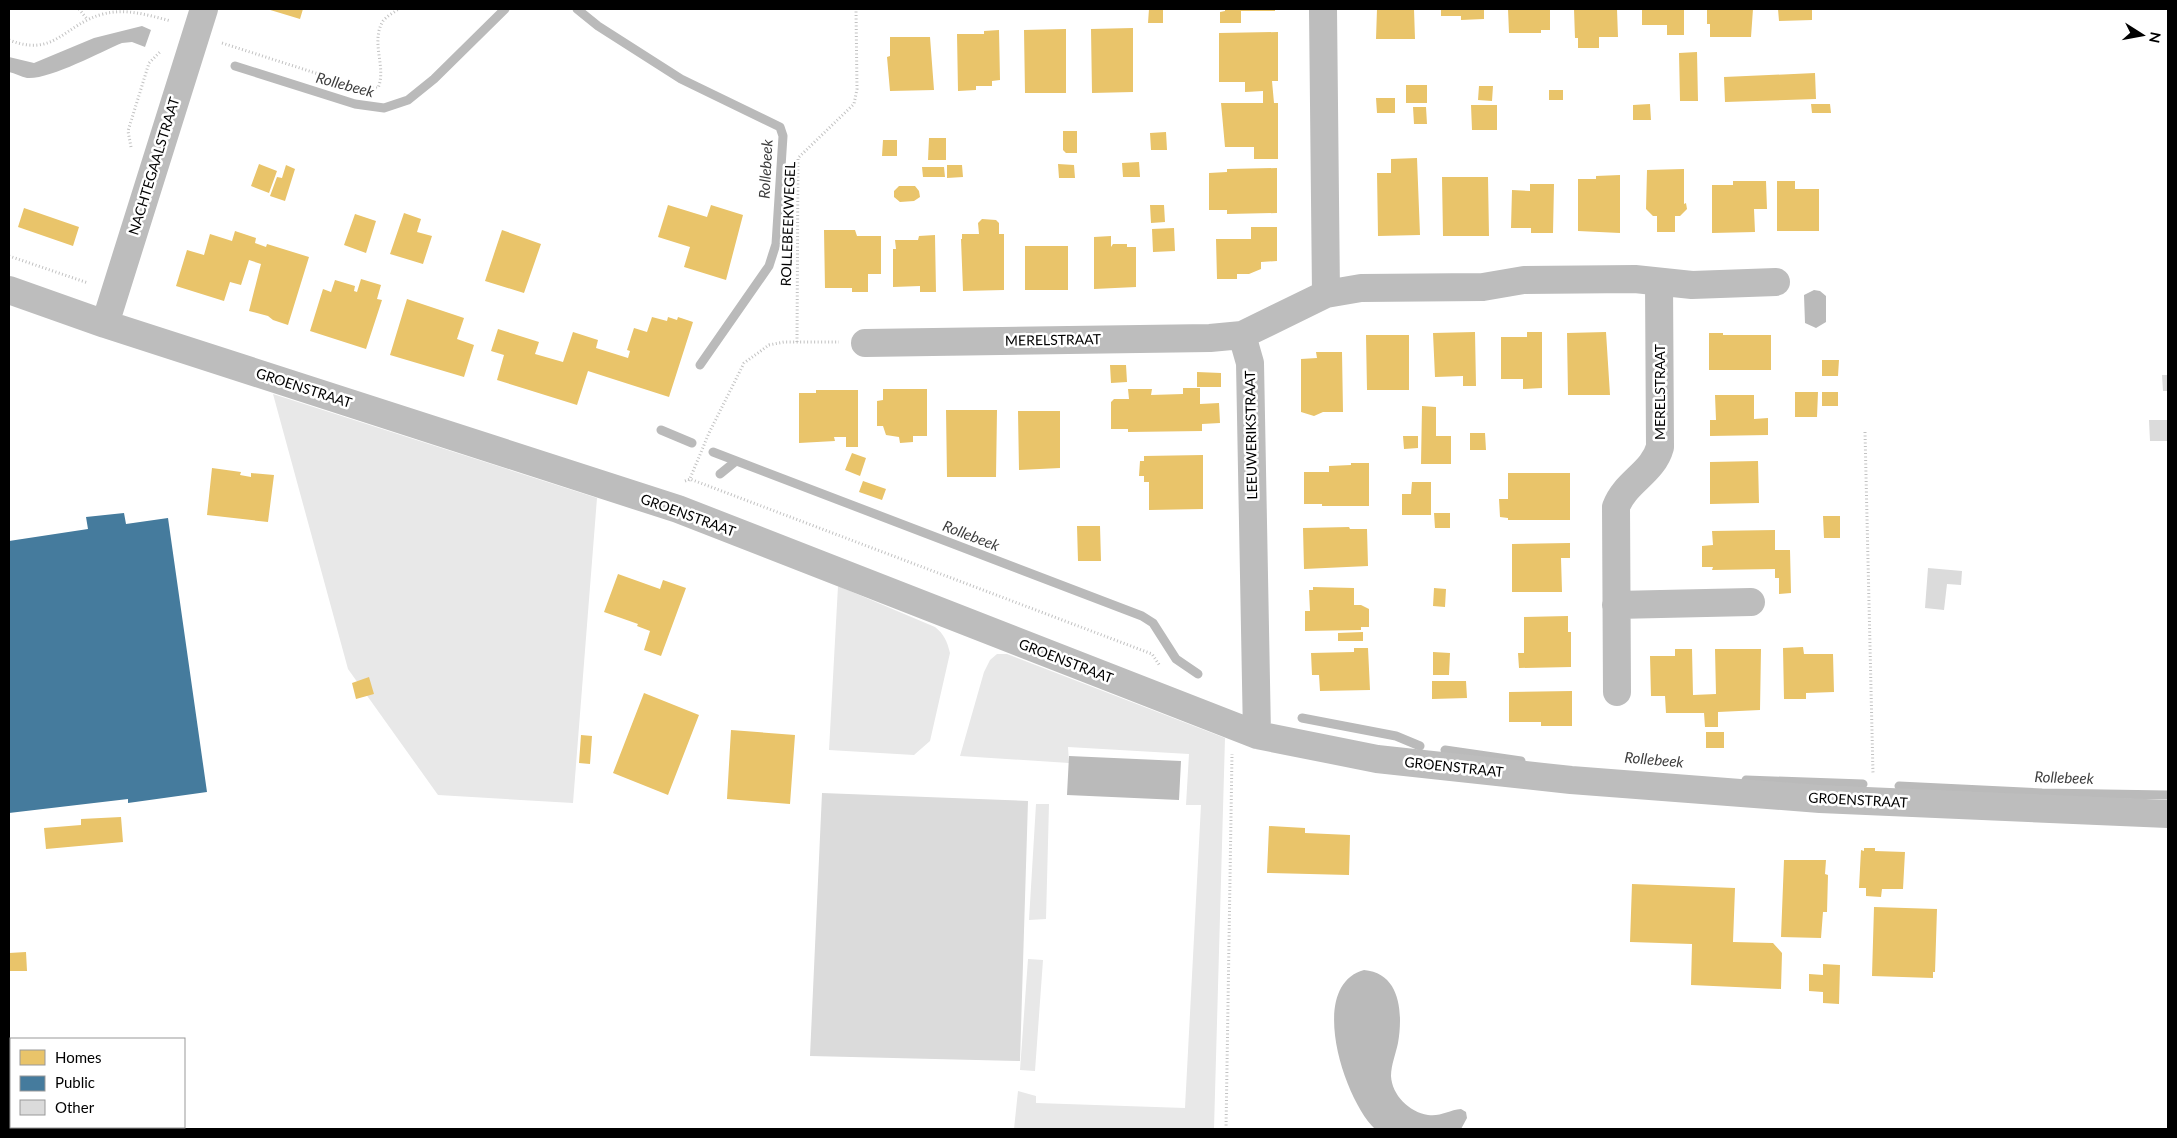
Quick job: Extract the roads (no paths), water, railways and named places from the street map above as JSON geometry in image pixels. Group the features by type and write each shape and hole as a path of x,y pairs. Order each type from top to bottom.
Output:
{"street":[{"name":"NACHTEGAALSTRAAT","path":"104,324 204,9"},
{"path":"1322,9 1326,294"},
{"path":"1242,335 1326,294 1361,288 1483,287 1524,280 1634,279 1692,285 1776,282"},
{"name":"MERELSTRAAT","path":"1617,692 1616,507 1620,496 1629,485 1657,459 1660,447 1659,282"},
{"name":"GROENSTRAAT","path":"9,290 104,324 678,509 1245,730 1376,759 1561,779 1874,801 2168,814"},
{"name":"MERELSTRAAT","path":"865,343 1210,338 1242,335"},
{"name":"LEEUWERIKSTRAAT","path":"1242,335 1250,363 1245,730"},
{"path":"1616,605 1751,602"}],"waterway":[{"name":"Rollebeek","path":"235,66 355,104 384,108 408,100 434,79 505,9"},
{"name":"Rollebeek","path":"577,9 598,26 681,79 780,127 783,136 776,244 769,266 700,365"},
{"name":"Rollebeek","path":"661,430 692,443"},
{"name":"Rollebeek","path":"713,452 1142,616 1153,623 1176,659 1198,674"},
{"path":"720,474 736,461"},
{"name":"Rollebeek","path":"1302,718 1396,736 1420,746"},
{"name":"Rollebeek","path":"1445,750 1521,761"},
{"name":"Rollebeek","path":"1746,780 1863,784"},
{"name":"Rollebeek","path":"1899,786 2042,793 2168,795"}]}
